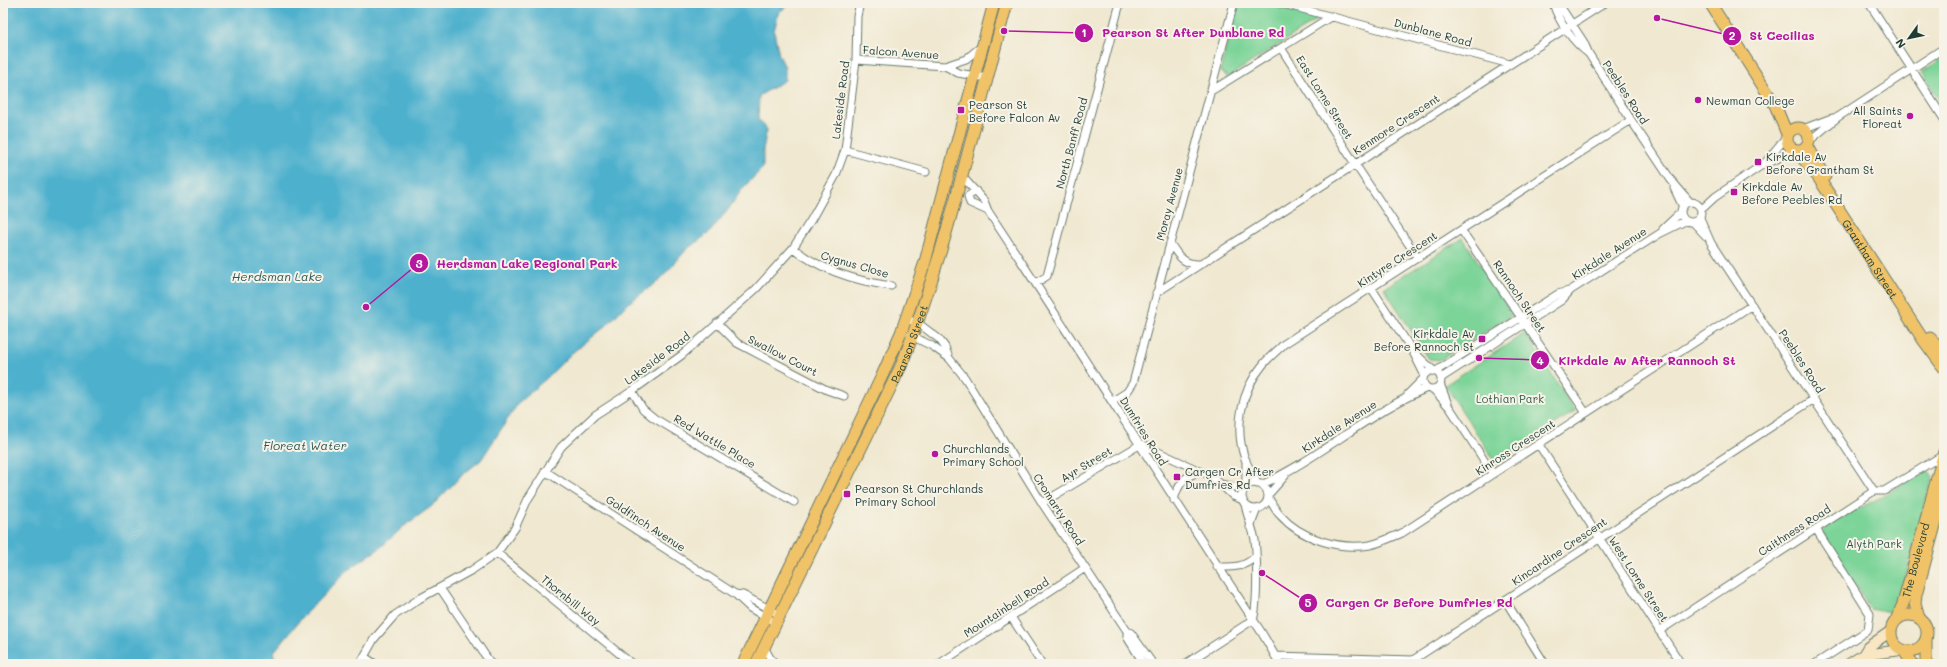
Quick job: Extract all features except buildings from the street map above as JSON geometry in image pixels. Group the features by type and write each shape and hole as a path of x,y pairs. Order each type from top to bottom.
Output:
{"main road":[{"name":"Pearson Street","path":"743,664 766,613 881,378 901,333 925,262 994,3"},
{"name":"Pearson Street","path":"756,664 901,366 918,323 938,262 1007,3"},
{"path":"1710,3 1775,104 1787,136 1788,145 1795,150 1802,149 1808,143 1808,134 1775,104"},
{"path":"1787,136 1792,129 1801,129"},
{"name":"Grantham Street","path":"1808,143 1816,162 1932,340 1944,352"},
{"name":"Grantham Street","path":"1795,150 1818,177 1924,341 1944,368"},
{"name":"The Boulevard","path":"1896,620 1903,604 1944,453"},
{"name":"The Boulevard","path":"1919,618 1915,604 1916,595 1944,492"},
{"path":"1849,664 1863,655 1868,647 1891,631 1896,620 1910,615 1919,618 1925,626 1926,664"},
{"path":"1891,631 1893,643 1913,664"},
{"path":"1863,655 1915,651 1920,648 1926,640"}],"street":[{"name":"Lakeside Road","path":"360,664 374,639 395,615 419,599 472,570 497,553 515,528 528,499 544,471 561,447 595,414 632,391 682,355 756,289 793,248 811,220 836,175 845,150 856,60 860,3"},
{"name":"North Banff Road","path":"1036,283 1047,276 1120,3"},
{"name":"Moray Avenue","path":"1113,402 1127,392 1133,383 1234,3"},
{"name":"Dunblane Road","path":"1280,3 1510,64"},
{"name":"Peebles Road","path":"1552,3 1555,12 1577,45 1589,54"},
{"name":"Peebles Road","path":"1558,3 1631,120 1671,180 1700,214 1711,242 1874,491"},
{"name":"Kenmore Crescent","path":"1156,293 1605,3"},
{"path":"1869,3 1944,119"},
{"path":"1211,91 1332,16"},
{"name":"Falcon Avenue","path":"856,60 945,66 966,59 983,46"},
{"name":"East Lorne Street","path":"1281,48 1355,164 1418,258"},
{"path":"1808,143 1838,117 1944,48"},
{"name":"Falcon Avenue","path":"945,66 958,73 987,78"},
{"path":"1801,129 1838,117"},
{"name":"Kintyre Crescent","path":"1259,484 1246,460 1241,444 1240,427 1242,407 1250,383 1262,365 1284,344 1462,231 1631,120"},
{"path":"1700,214 1715,197 1765,163 1787,136"},
{"path":"845,150 926,172"},
{"path":"1765,163 1773,161 1795,150"},
{"name":"Dumfries Road","path":"961,175 976,191 1280,664"},
{"name":"Peebles Road","path":"1671,180 1682,209 1689,221 1711,242"},
{"path":"976,191 968,196 970,203 988,211"},
{"path":"1692,203 1715,197"},
{"name":"Kirkdale Avenue","path":"1659,234 1682,209 1692,203"},
{"name":"Kirkdale Avenue","path":"1403,398 1430,389 1558,294 1571,290 1659,234 1689,221 1700,214"},
{"name":"Rannoch Street","path":"1462,231 1586,413"},
{"path":"1170,243 1177,254 1184,261 1191,264 1200,264"},
{"name":"Cygnus Close","path":"793,248 816,265 891,286"},
{"path":"1372,289 1412,350 1423,377 1430,389 1450,408 1493,474"},
{"name":"Kinross Crescent","path":"1268,496 1279,514 1297,531 1321,541 1346,545 1370,545 1402,534 1752,305"},
{"name":"Cromarty Road","path":"906,319 918,323 939,339 945,347 949,358 968,384 1042,504 1127,631 1131,634 1153,664"},
{"name":"Kirkdale Avenue","path":"1259,484 1288,473 1403,398 1423,377 1523,321"},
{"name":"Swallow Court","path":"717,324 737,343 827,390 844,396"},
{"name":"Cromarty Road","path":"901,333 913,336 932,346 949,358"},
{"path":"1412,350 1434,371 1441,381 1450,408"},
{"name":"Red Wattle Place","path":"632,391 643,409 654,418 794,502"},
{"name":"Kincardine Crescent","path":"1275,656 1414,662 1599,538 1814,399"},
{"path":"1140,444 1202,472 1250,508 1260,508"},
{"name":"Ayr Street","path":"1042,504 1140,444"},
{"name":"West Lorne Street","path":"1539,445 1681,664"},
{"name":"Caithness Road","path":"1659,631 1874,491 1884,490 1944,453"},
{"name":"Kintyre Crescent","path":"1245,488 1246,460"},
{"name":"Goldfinch Avenue","path":"544,471 735,594 740,601 778,619"},
{"path":"1174,500 1177,489 1184,479 1195,473 1202,472"},
{"name":"Kirkdale Avenue","path":"1268,496 1288,473"},
{"path":"1220,484 1245,488 1259,484 1268,496 1250,527"},
{"path":"1185,664 1253,620 1256,609 1255,539 1250,527 1244,502 1245,488"},
{"name":"Kinross Crescent","path":"1260,508 1279,514"},
{"path":"1815,664 1868,630 1870,614 1816,529"},
{"name":"Thornbill Way","path":"497,553 632,664"},
{"path":"1217,567 1239,567 1248,564 1255,557"},
{"name":"Mountainbell Road","path":"939,664 1085,568"},
{"path":"440,588 491,664"},
{"path":"1505,600 1545,664"},
{"path":"1011,617 1042,664"},
{"name":"Cromarty Road","path":"1127,631 1127,637 1144,664"},
{"path":"764,647 770,658 776,664"},
{"path":"365,656 375,664"}],"green space":[{"path":"1238,3 1263,3 1316,17 1317,20 1228,77 1221,72 1221,67"},
{"path":"1944,57 1944,108 1922,72"},
{"path":"1463,238 1512,315 1440,360 1429,359 1384,288"},
{"name":"Lothian Park","path":"1525,333 1575,411 1496,463 1445,385"},
{"name":"Alyth Park","path":"1924,470 1929,471 1932,477 1899,602 1894,614 1870,609 1825,538 1823,532 1827,525 1883,496"}],"water":[{"name":"Herdsman Lake","path":"3,3 792,3 779,12 774,31 779,55 785,67 785,80 759,96 758,119 767,129 763,150 763,168 743,188 709,233 687,249 660,280 627,304 606,326 572,353 548,377 519,402 481,460 461,476 432,506 403,527 380,548 348,570 304,615 273,653 278,664 3,664"}],"place":[{"name":"St Cecilias","path":"1657,18"},
{"name":"Pearson St After Dunblane Rd","path":"1004,31"},
{"name":"Newman College","path":"1698,100"},
{"name":"Pearson St Before Falcon Av","path":"961,110"},
{"name":"All Saints Floreat","path":"1910,116"},
{"name":"Kirkdale Av Before Grantham St","path":"1758,162"},
{"name":"Kirkdale Av Before Peebles Rd","path":"1734,192"},
{"name":"Herdsman Lake Regional Park","path":"366,307"},
{"name":"Kirkdale Av Before Rannoch St","path":"1482,339"},
{"name":"Kirkdale Av After Rannoch St","path":"1479,358"},
{"name":"Churchlands Primary School","path":"935,454"},
{"name":"Cargen Cr After Dumfries Rd","path":"1177,477"},
{"name":"Pearson St Churchlands Primary School","path":"847,494"},
{"name":"Cargen Cr Before Dumfries Rd","path":"1262,573"}],"water label":[{"name":"Floreat Water","path":"305,445"}]}
